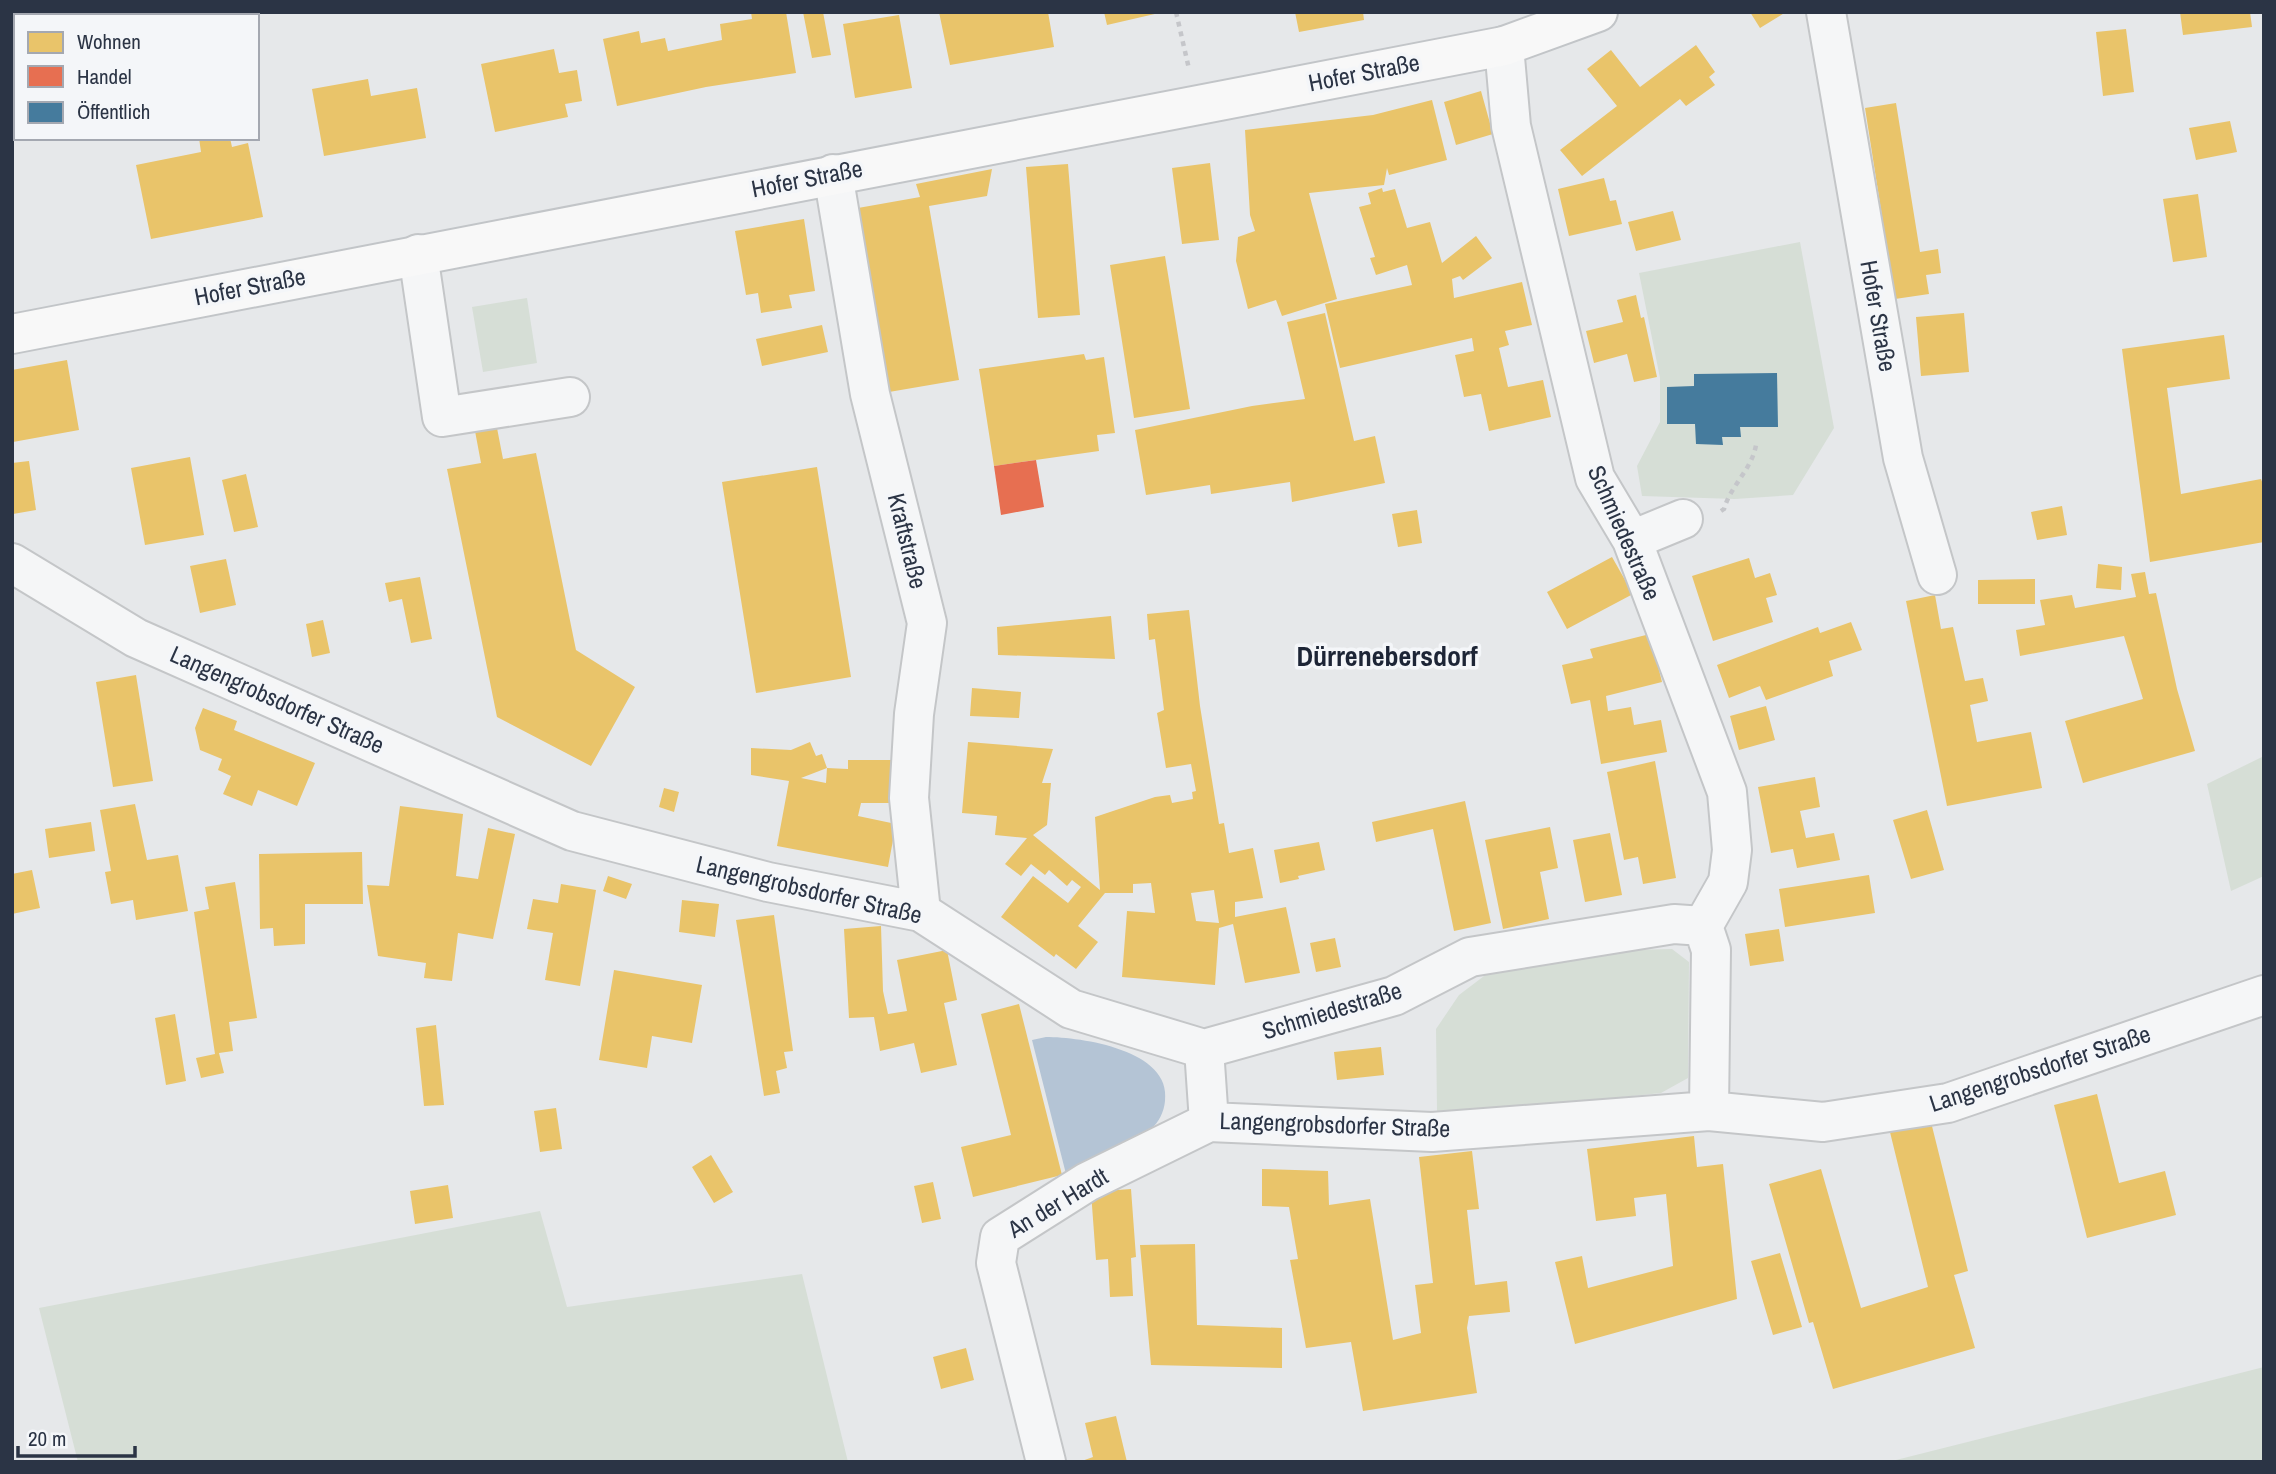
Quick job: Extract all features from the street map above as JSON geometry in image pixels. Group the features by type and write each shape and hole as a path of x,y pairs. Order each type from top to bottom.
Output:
{"main road":[{"name":"Hofer Straße","path":"12,334 1504,46 1598,12"}],"street":[{"name":"Hofer Straße","path":"1826,12 1903,458 1937,575"},
{"name":"Schmiedestraße","path":"1204,1049 1394,996 1470,957 1674,924 1703,926 1728,882 1732,850 1727,792 1632,540 1595,478 1511,126 1504,46"},
{"name":"Kraftstraße","path":"833,174 870,394 928,623 914,714 909,798 921,912"},
{"path":"418,254 442,417 570,397"},
{"path":"1632,540 1683,519"},
{"name":"Langengrobsdorfer Straße","path":"12,563 136,638 572,831 768,882 921,912 1071,1009 1204,1049 1209,1122 1432,1132 1709,1111 1823,1122 1948,1103 2264,995"},
{"path":"1703,926 1711,950 1709,1111"},
{"name":"An der Hardt","path":"1046,1462 996,1263 1000,1237 1087,1182 1209,1122"}],"path":[{"path":"1176,12 1197,104"},
{"path":"1683,519 1714,514 1724,509 1754,457 1756,445"}],"shaded area":[{"path":"1800,242 1834,428 1793,495 1735,499 1642,496 1637,466 1660,422 1660,378 1639,273"},
{"path":"527,298 537,363 483,372 472,307"},
{"path":"2264,756 2264,876 2231,891 2207,784"},
{"path":"1672,949 1689,962 1688,1078 1661,1093 1437,1111 1436,1029 1459,995 1492,970 1630,950"},
{"path":"540,1211 567,1307 802,1274 848,1462 78,1462 39,1308"},
{"path":"2264,1367 2264,1462 1896,1462 1896,1460"}],"water":[{"path":"1046,1037 1101,1044 1140,1058 1154,1069 1163,1084 1165,1101 1156,1123 1134,1142 1066,1174 1032,1040"}],"building: Wohnen":[{"path":"751,12 786,12 796,73 706,87 617,106 603,39 639,31 641,43 665,38 668,51 722,40 720,24 752,19"},
{"path":"803,12 823,12 831,55 812,58"},
{"path":"939,12 1048,12 1054,47 950,65"},
{"path":"1104,12 1159,12 1159,13 1107,25"},
{"path":"1295,12 1363,12 1364,20 1299,32"},
{"path":"1750,12 1786,12 1760,28"},
{"path":"2180,12 2250,12 2252,27 2183,35"},
{"path":"899,15 912,88 855,98 843,24"},
{"path":"2126,29 2134,92 2103,96 2096,32"},
{"path":"1696,45 1715,72 1709,77 1715,85 1686,106 1680,99 1582,176 1560,150 1617,106 1587,69 1611,50 1640,87"},
{"path":"554,49 559,73 577,70 582,101 565,104 568,117 495,132 481,64"},
{"path":"368,79 371,96 417,88 426,138 324,156 312,89"},
{"path":"1481,91 1493,134 1456,145 1444,102"},
{"path":"1432,100 1447,160 1389,175 1387,168 1384,185 1309,193 1337,299 1282,316 1276,300 1248,309 1236,261 1238,237 1255,231 1250,215 1245,130 1373,115"},
{"path":"1896,103 1920,252 1938,249 1941,273 1926,275 1929,294 1895,299 1865,108"},
{"path":"2230,121 2237,152 2196,160 2189,128"},
{"path":"199,140 230,140 232,147 248,143 263,217 151,239 136,165 201,152"},
{"path":"1210,163 1219,240 1182,244 1172,168"},
{"path":"1068,164 1080,315 1038,318 1026,167"},
{"path":"992,169 987,196 929,206 959,380 889,392 858,208 920,197 916,184"},
{"path":"1604,178 1610,201 1616,200 1622,224 1569,236 1558,189"},
{"path":"1382,188 1383,192 1395,189 1407,228 1430,222 1442,263 1476,236 1492,258 1463,280 1460,276 1452,279 1454,298 1522,282 1532,325 1505,331 1509,345 1499,348 1508,387 1543,380 1551,417 1489,431 1481,394 1464,397 1455,355 1474,351 1472,338 1340,368 1325,304 1412,285 1407,265 1376,275 1370,258 1375,257 1359,207 1371,204 1368,193"},
{"path":"2198,194 2207,257 2173,262 2163,199"},
{"path":"1673,211 1681,240 1636,251 1628,222"},
{"path":"804,219 815,291 789,295 792,308 761,313 758,293 746,295 735,231"},
{"path":"1165,256 1190,409 1134,418 1110,265"},
{"path":"1636,295 1641,318 1644,317 1657,377 1634,382 1627,354 1594,363 1586,331 1623,322 1617,300"},
{"path":"1325,313 1354,441 1375,436 1385,483 1292,502 1290,482 1211,494 1210,485 1146,495 1135,430 1252,406 1305,399 1287,322"},
{"path":"1964,313 1969,372 1921,376 1916,317"},
{"path":"822,325 828,352 762,366 756,339"},
{"path":"2224,335 2230,379 2167,388 2181,494 2261,479 2264,487 2264,542 2150,562 2122,349"},
{"path":"1084,354 1086,360 1104,357 1115,433 1097,435 1099,451 994,466 979,369"},
{"path":"67,360 79,430 13,442 12,370"},
{"path":"497,428 503,459 536,453 576,650 635,687 591,766 497,717 447,469 481,463 475,431"},
{"path":"190,457 204,535 145,545 131,468"},
{"path":"29,461 36,510 13,514 12,463"},
{"path":"817,467 851,677 756,693 722,482"},
{"path":"246,474 258,527 234,532 222,480"},
{"path":"2062,506 2067,535 2037,540 2031,512"},
{"path":"1417,510 1422,543 1398,547 1392,514"},
{"path":"1612,557 1633,594 1567,629 1547,592"},
{"path":"1749,558 1755,578 1770,573 1777,595 1766,598 1773,622 1713,641 1692,576"},
{"path":"226,559 236,605 200,613 190,566"},
{"path":"2098,564 2122,567 2121,590 2096,588"},
{"path":"2145,572 2149,594 2156,593 2177,689 2195,751 2083,783 2065,721 2143,699 2124,636 2020,656 2016,630 2045,625 2040,600 2072,595 2075,608 2136,597 2131,574"},
{"path":"420,577 432,639 411,643 402,599 389,602 385,583"},
{"path":"2035,579 2035,604 1978,604 1978,580"},
{"path":"1935,595 1941,629 1953,627 1965,681 1983,678 1988,701 1970,705 1977,742 2031,732 2042,788 1947,806 1906,601"},
{"path":"1189,610 1200,706 1219,824 1224,823 1229,853 1253,848 1263,898 1235,902 1235,917 1286,907 1300,973 1245,983 1233,924 1219,928 1215,985 1122,977 1127,911 1155,913 1151,883 1133,884 1133,893 1105,893 1078,926 1098,942 1076,969 1056,954 1054,957 1001,917 1033,876 1068,903 1081,887 1072,880 1067,886 1049,870 1045,875 1031,864 1021,876 1005,864 1027,838 995,835 997,816 962,813 968,742 1053,749 1042,783 1051,783 1047,825 1033,835 1100,890 1095,817 1155,797 1170,795 1172,803 1193,799 1192,792 1196,791 1191,764 1166,768 1157,713 1164,710 1155,639 1149,640 1147,614","holes":["1214,890 1219,923 1196,921 1191,893"]},
{"path":"1111,616 1115,659 998,655 997,627"},
{"path":"323,620 330,653 312,657 306,624"},
{"path":"1851,622 1862,650 1829,661 1833,676 1766,700 1760,686 1729,698 1717,665 1818,627 1820,633"},
{"path":"1650,634 1662,682 1606,696 1608,711 1631,707 1634,725 1661,720 1667,752 1601,764 1590,700 1571,704 1562,665 1593,658 1590,649"},
{"path":"136,675 153,781 113,787 96,682"},
{"path":"972,688 1021,692 1019,718 970,716"},
{"path":"1766,706 1775,740 1739,750 1730,716"},
{"path":"203,708 237,721 234,730 315,763 297,806 258,790 252,806 223,794 231,776 218,770 222,759 200,750 195,728"},
{"path":"810,742 816,756 822,754 827,768 848,769 848,760 896,760 896,803 861,803 858,816 896,824 888,867 777,846 789,781 751,775 751,748 791,750","holes":["827,768 826,783 801,778"]},
{"path":"1655,761 1676,878 1643,884 1638,857 1624,860 1607,772"},
{"path":"1815,777 1820,807 1800,811 1806,838 1834,833 1840,860 1797,868 1793,849 1771,853 1758,787"},
{"path":"664,788 679,792 674,812 659,807"},
{"path":"1465,801 1491,923 1454,931 1433,829 1376,842 1372,822"},
{"path":"135,804 147,860 178,855 188,911 136,920 133,900 111,904 105,872 111,871 100,810"},
{"path":"400,806 463,814 456,876 478,879 488,828 515,834 493,939 458,933 452,981 424,978 426,963 378,956 367,885 389,886"},
{"path":"1927,810 1944,870 1911,879 1893,820"},
{"path":"91,822 95,851 49,858 45,829"},
{"path":"1550,827 1558,868 1540,872 1549,919 1503,929 1485,840"},
{"path":"1610,833 1622,895 1585,902 1573,840"},
{"path":"1319,842 1325,870 1280,883 1274,850"},
{"path":"362,852 363,904 305,904 305,944 274,946 273,928 260,929 259,854"},
{"path":"32,870 40,908 12,914 12,874"},
{"path":"1869,875 1875,913 1785,927 1779,889"},
{"path":"608,876 632,884 626,899 603,891"},
{"path":"235,882 257,1018 229,1022 233,1051 219,1053 224,1073 201,1078 196,1058 215,1054 194,912 209,909 205,887"},
{"path":"561,884 596,890 580,986 545,980 553,933 527,929 533,899 558,903"},
{"path":"682,900 719,904 715,937 679,932"},
{"path":"774,915 793,1051 784,1052 787,1068 776,1071 780,1093 764,1096 736,920"},
{"path":"881,926 883,991 888,1014 907,1011 897,960 947,950 957,1000 944,1003 957,1065 921,1073 914,1043 880,1051 874,1017 849,1018 844,929"},
{"path":"1779,929 1784,961 1750,966 1745,934"},
{"path":"1335,938 1341,967 1316,972 1310,943"},
{"path":"614,970 702,985 692,1043 652,1036 647,1068 599,1060"},
{"path":"1019,1004 1062,1175 973,1197 961,1147 1011,1135 981,1014"},
{"path":"175,1014 186,1081 166,1085 155,1018"},
{"path":"436,1025 444,1105 424,1106 416,1028"},
{"path":"1381,1047 1384,1075 1337,1080 1334,1052"},
{"path":"2097,1094 2119,1183 2165,1171 2176,1215 2087,1238 2054,1105"},
{"path":"556,1108 562,1149 540,1152 534,1111"},
{"path":"1929,1114 1968,1271 1954,1275 1975,1348 1833,1389 1813,1322 1809,1323 1769,1184 1821,1169 1861,1308 1928,1287 1888,1124"},
{"path":"1694,1136 1697,1167 1723,1164 1737,1299 1575,1344 1555,1262 1582,1256 1588,1288 1673,1266 1666,1194 1634,1198 1636,1216 1596,1221 1587,1149"},
{"path":"1472,1151 1479,1209 1467,1210 1475,1285 1507,1281 1510,1312 1469,1316 1467,1328 1477,1393 1363,1411 1351,1342 1306,1348 1290,1260 1298,1259 1289,1207 1262,1206 1262,1169 1328,1171 1329,1205 1370,1199 1393,1340 1421,1333 1415,1285 1433,1283 1419,1157"},
{"path":"711,1155 733,1192 714,1203 692,1167"},
{"path":"933,1182 941,1219 922,1223 914,1186"},
{"path":"448,1185 453,1218 415,1224 410,1191"},
{"path":"1131,1189 1136,1257 1131,1258 1133,1296 1110,1297 1108,1259 1096,1260 1091,1192"},
{"path":"1195,1244 1197,1325 1282,1328 1282,1368 1151,1365 1140,1245"},
{"path":"1780,1253 1802,1327 1773,1335 1751,1261"},
{"path":"966,1348 974,1380 941,1389 933,1357"},
{"path":"1116,1416 1127,1462 1079,1462 1093,1457 1085,1423"}],"building: Handel":[{"path":"1036,460 1044,507 1001,515 994,466"}],"building: Öffentlich":[{"path":"1777,373 1778,427 1740,427 1741,437 1722,437 1723,445 1696,444 1695,424 1667,424 1667,387 1694,386 1694,374"}],"district":[{"name":"Dürrenebersdorf","path":"1387,656"}]}
